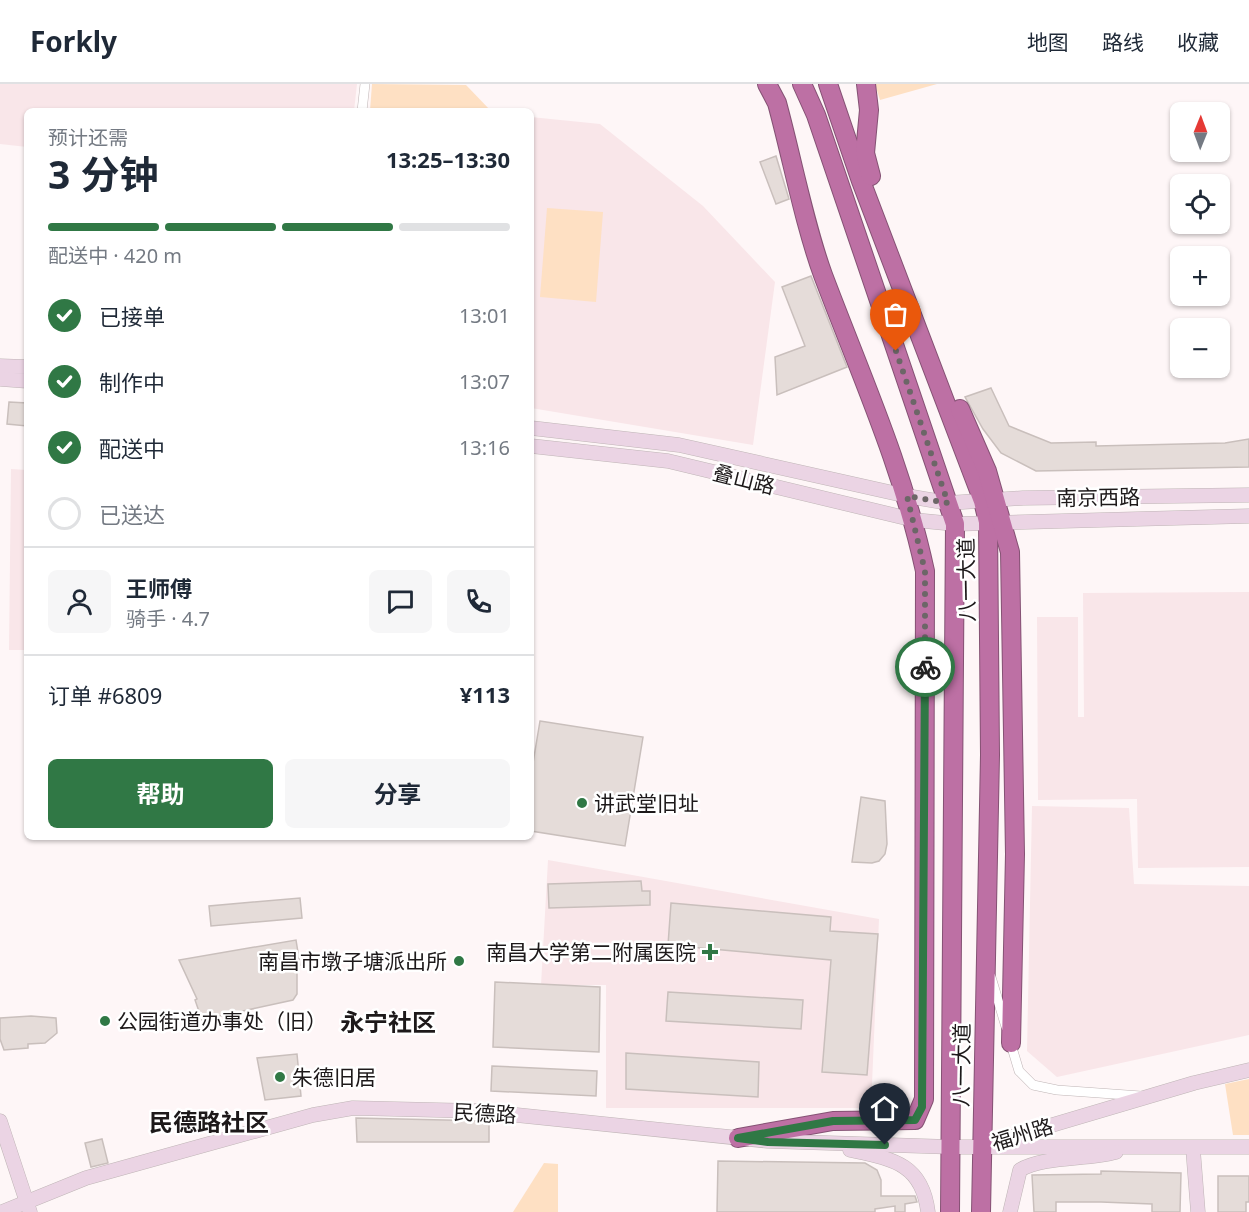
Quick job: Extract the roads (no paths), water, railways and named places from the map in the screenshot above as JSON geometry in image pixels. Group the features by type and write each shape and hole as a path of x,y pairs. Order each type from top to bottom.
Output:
{"highway":[{"path":"738,1138 833,1121 915,1120 922,1107 925,571 907,496 891,447 822,272 777,103 767,84"},
{"name":"八一大道","path":"802,84 816,115 955,524 950,1212"},
{"name":"八一大道","path":"828,84 861,181 989,501 995,522 981,1212"},
{"path":"866,84 869,110 865,153 877,198 908,291 987,471 989,501"},
{"path":"995,522 1010,552 1015,854 1009,1004 1011,1043"}],"main road":[{"path":"0,366 24,367"},
{"path":"0,379 24,381"},
{"name":"叠山路","path":"534,428 679,445 948,503"},
{"name":"叠山路","path":"534,446 668,461 914,520 955,524"},
{"name":"南京西路","path":"948,503 1249,495"},
{"name":"南京西路","path":"955,524 1249,516"},
{"name":"福州路","path":"981,1146 1149,1096 1249,1070"},
{"name":"民德路","path":"2,1212 28,1207 86,1178 313,1115 353,1108 478,1111 738,1138 818,1143 981,1146"},
{"path":"0,1121 28,1207"},
{"path":"818,1143 873,1155 905,1166 919,1179 926,1196 928,1212"},
{"name":"福州路","path":"981,1146 1193,1149 1249,1147"},
{"path":"1010,1212 1020,1170 1032,1163 1091,1158 1134,1148"},
{"path":"1193,1149 1198,1212"}],"street":[{"path":"362,108 365,84"},
{"path":"985,956 1018,1071 1033,1085 1057,1090 1149,1096"}],"place":[{"name":"讲武堂旧址","path":"582,803"},
{"name":"南昌大学第二附属医院","path":"710,952"},
{"name":"南昌市墩子塘派出所","path":"459,961"},
{"name":"公园街道办事处（旧）","path":"105,1021"},
{"name":"朱德旧居","path":"280,1077"}],"district":[{"name":"永宁社区","path":"388,1021"},
{"name":"民德路社区","path":"209,1121"}]}
